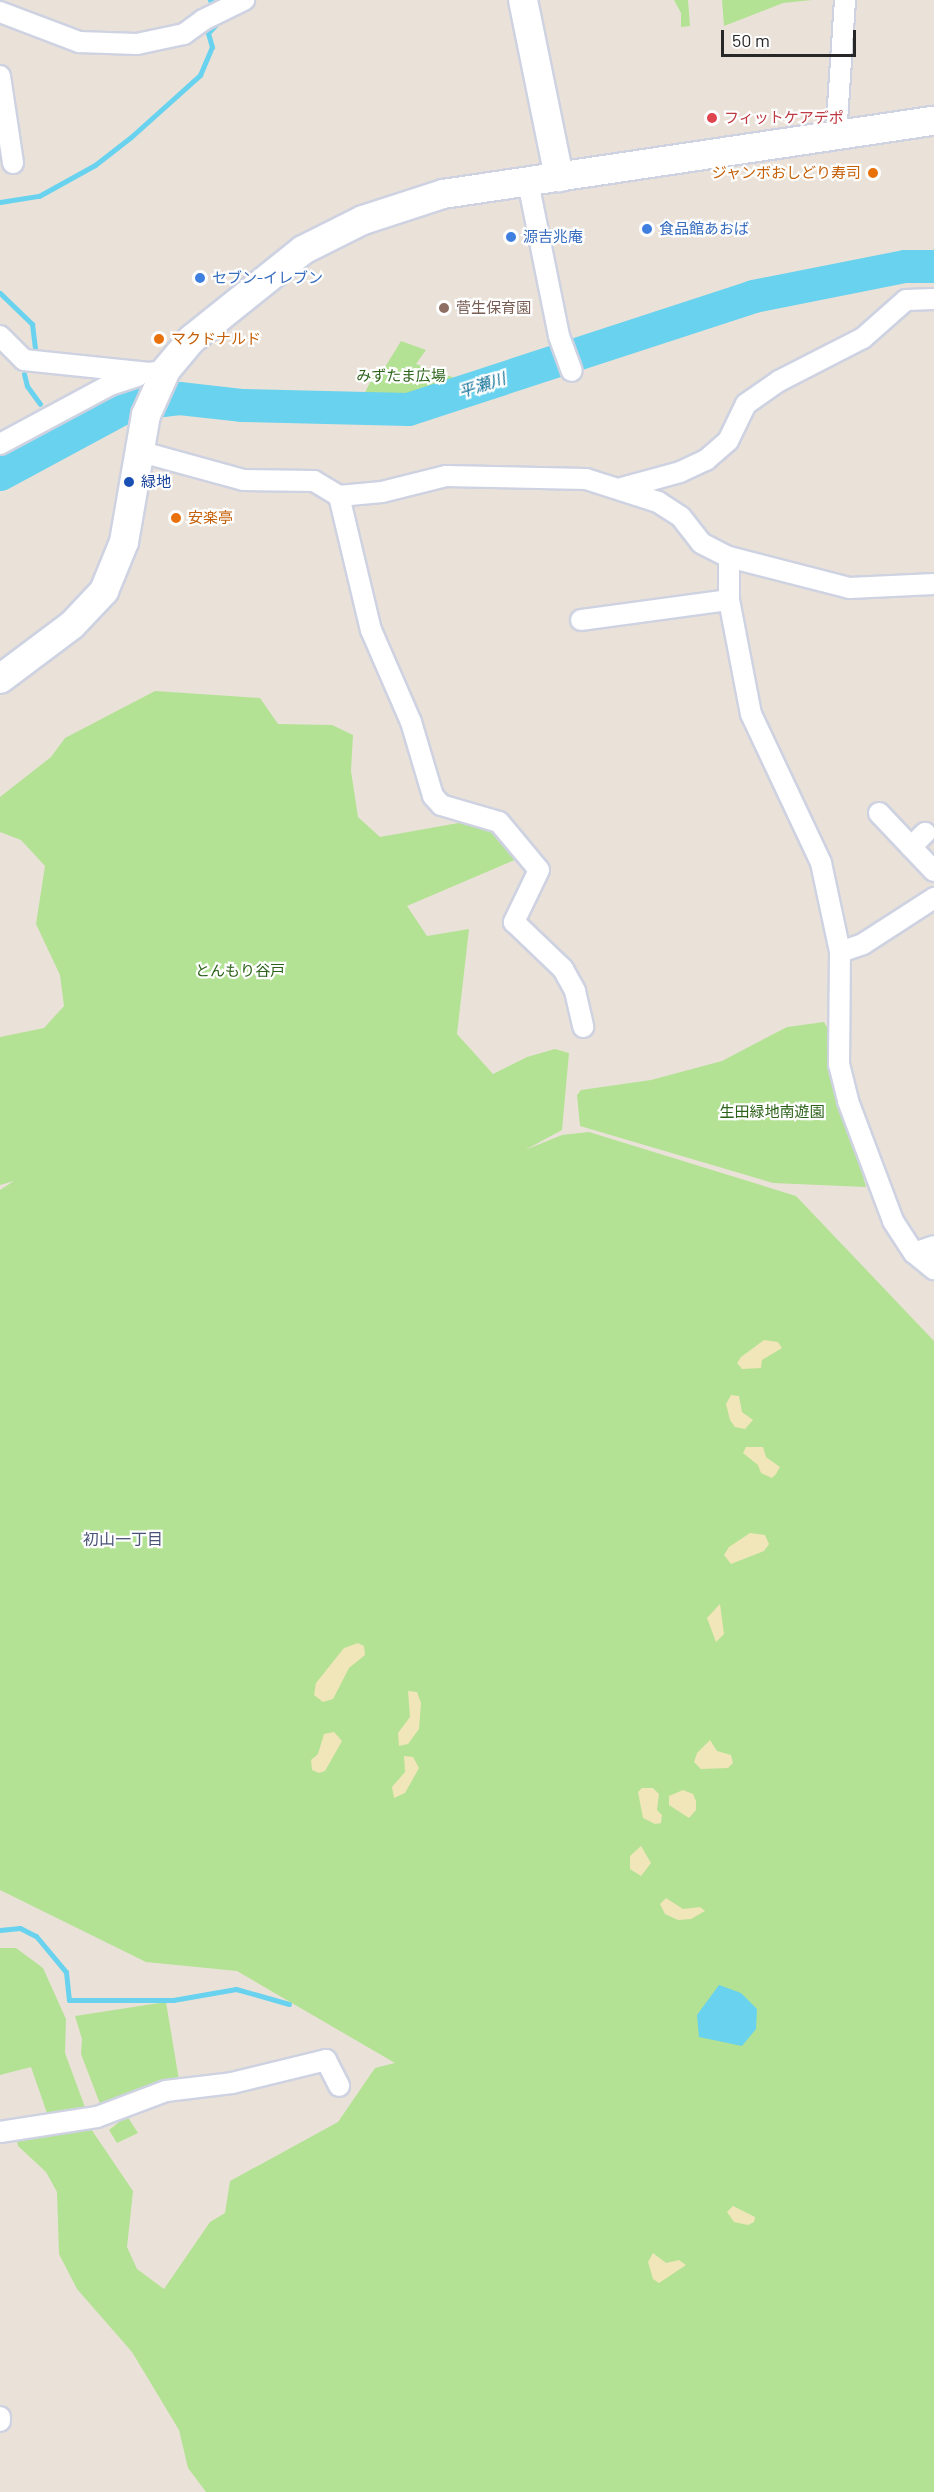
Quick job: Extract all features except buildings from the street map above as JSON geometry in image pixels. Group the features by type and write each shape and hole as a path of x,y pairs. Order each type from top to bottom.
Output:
{"street":[{"path":"0,12 79,42 126,45 184,34 203,20 244,0"},
{"path":"523,0 559,177"},
{"path":"836,136 845,0"},
{"path":"0,76 13,163"},
{"path":"0,679 72,625 104,591 124,542 138,451 157,376 192,339 256,284 303,250 337,232 443,194 934,122"},
{"path":"528,182 562,343 571,368"},
{"path":"622,488 681,472 706,460 728,441 746,404 779,381 863,338 906,300 934,299"},
{"path":"2,344 24,360 157,376"},
{"path":"0,444 110,385 157,376"},
{"path":"138,451 243,480 314,482 339,496 382,492 446,476 549,476 622,488 658,502 681,517 700,543 729,557 850,588 934,584"},
{"path":"339,496 371,630 411,722 434,796 441,805 499,822 539,870 514,922 562,969 575,991 583,1027"},
{"path":"729,557 729,600 751,714 821,863 840,952 839,1064 848,1101 892,1221 914,1253 934,1269"},
{"path":"581,620 729,600"},
{"path":"879,813 934,871"},
{"path":"911,847 926,833"},
{"path":"840,952 863,944 934,898"},
{"path":"914,1253 934,1246"},
{"path":"0,2132 97,2117 166,2091 232,2083 326,2060 339,2086"}],"green space":[{"path":"674,0 688,0 690,26 681,27 681,13"},
{"path":"722,0 812,0 783,3 724,26"},
{"name":"みずたま広場","path":"401,341 426,350 416,364 455,378 387,400 362,399 376,370 382,372"},
{"name":"とんもり谷戸","path":"155,691 260,698 278,724 332,725 353,735 351,771 358,817 380,837 464,822 494,832 517,859 407,906 427,936 469,929 457,1034 493,1074 527,1057 555,1049 569,1053 562,1130 525,1150 562,1135 589,1132 796,1196 934,1341 934,2492 206,2492 188,2468 179,2430 132,2352 77,2289 59,2254 57,2192 46,2172 18,2146 16,2137 89,2126 133,2191 127,2247 137,2269 164,2289 210,2222 225,2213 230,2181 338,2122 375,2068 395,2063 237,1971 146,1962 0,1890 0,1190 14,1181 0,1185 0,1037 44,1028 64,1006 60,975 36,924 45,866 21,840 0,832 0,797 51,757 65,738"},
{"name":"生田緑地南遊園","path":"824,1022 831,1034 831,1064 866,1187 773,1183 580,1126 577,1095 581,1090 651,1080 722,1061 787,1027"},
{"path":"0,1948 16,1948 43,1968 66,2019 65,2053 86,2110 48,2116 31,2067 0,2075"},
{"path":"166,2002 180,2086 102,2109 81,2054 82,2039 75,2016"},
{"path":"127,2116 138,2133 117,2143 109,2130"}],"sand":[{"path":"764,1340 778,1342 782,1348 762,1360 761,1368 742,1369 737,1363 741,1357"},
{"path":"731,1395 739,1396 742,1412 753,1420 745,1429 735,1427 730,1420 726,1404"},
{"path":"746,1447 763,1447 766,1457 780,1467 772,1478 761,1473 758,1465 743,1453"},
{"path":"750,1533 765,1535 769,1544 764,1551 731,1564 724,1555 729,1547"},
{"path":"720,1604 724,1634 716,1642 707,1618"},
{"path":"358,1643 364,1646 365,1655 349,1668 333,1699 323,1702 314,1695 316,1683 344,1648"},
{"path":"408,1691 417,1692 421,1703 419,1729 408,1744 399,1746 398,1733 410,1717"},
{"path":"334,1732 342,1741 325,1771 319,1773 312,1770 311,1760 318,1754 324,1734"},
{"path":"710,1740 717,1751 731,1755 733,1763 728,1768 701,1769 694,1762 697,1753"},
{"path":"404,1756 413,1757 419,1768 405,1793 394,1798 392,1787 405,1772"},
{"path":"642,1788 653,1788 659,1794 657,1810 662,1815 661,1823 655,1824 643,1818 638,1792"},
{"path":"683,1790 693,1794 696,1801 696,1810 689,1818 669,1805 669,1796"},
{"path":"641,1846 651,1863 641,1876 630,1869 630,1856"},
{"path":"666,1898 683,1909 700,1907 705,1911 691,1919 678,1920 665,1914 660,1904"},
{"path":"733,2206 755,2217 754,2222 748,2225 734,2222 727,2212"},
{"path":"653,2253 666,2263 679,2260 686,2265 659,2283 653,2279 648,2262"}],"water":[{"path":"719,1985 741,1993 757,2009 756,2029 742,2046 699,2037 697,2015"}],"waterway":[{"path":"0,202 39,196 95,165 131,137 200,75 212,47 208,33 220,20"},
{"name":"平瀬川","path":"0,474 130,404 179,398 241,405 408,409 753,296 905,266 934,266"},
{"path":"0,293 32,324 35,350"},
{"path":"24,374 27,386 40,404"},
{"path":"58,428 65,439"},
{"path":"0,1930 20,1928 36,1936 66,1972 69,2000 173,2000 236,1989 289,2004"}],"place":[{"name":"フィットケアデポ","path":"712,118"},
{"name":"ジャンボおしどり寿司","path":"873,173"},
{"name":"食品館あおば","path":"647,229"},
{"name":"源吉兆庵","path":"511,237"},
{"name":"セブン-イレブン","path":"200,278"},
{"name":"菅生保育園","path":"444,308"},
{"name":"マクドナルド","path":"159,339"},
{"name":"緑地","path":"129,482"},
{"name":"安楽亭","path":"176,518"}],"district":[{"name":"初山一丁目","path":"123,1539"}]}
